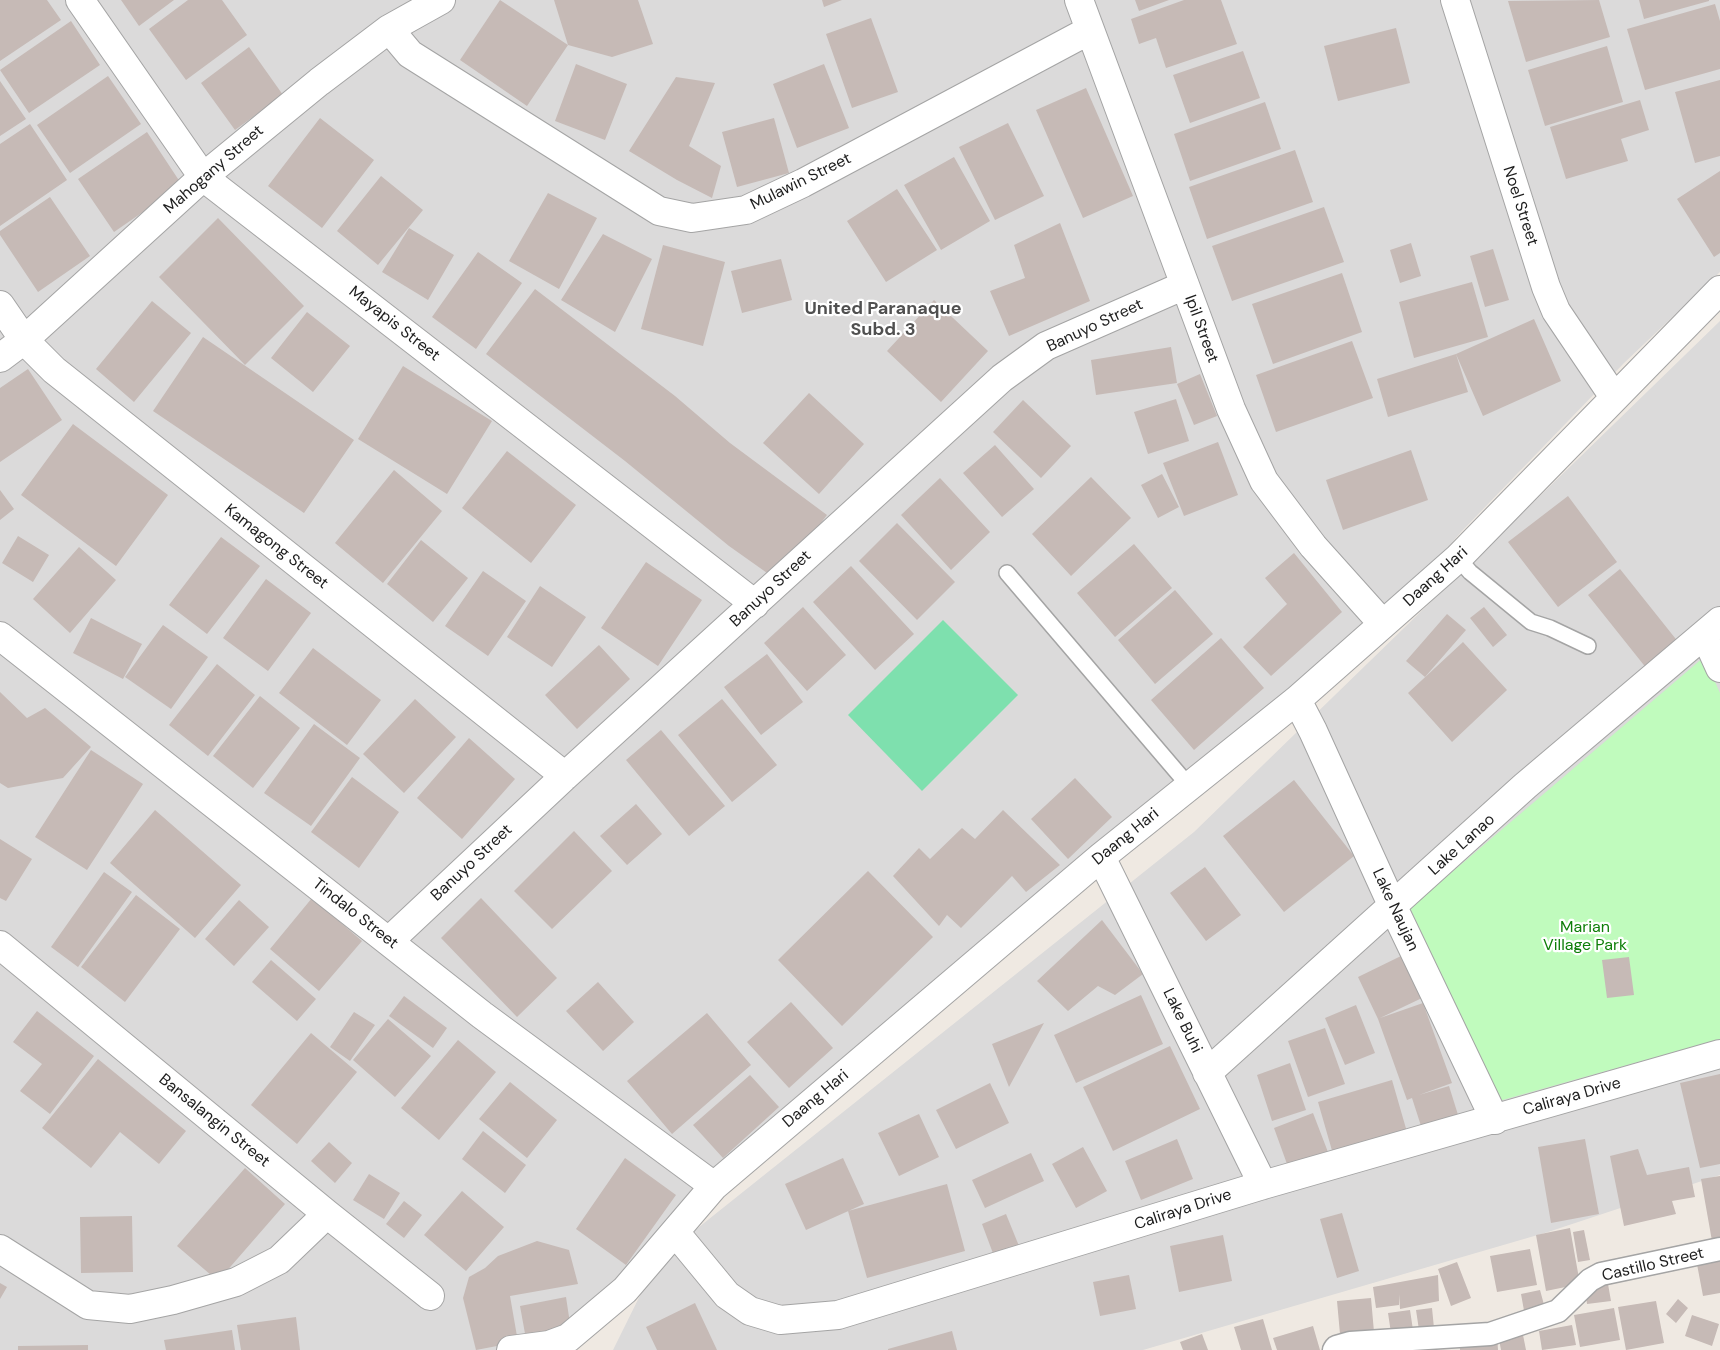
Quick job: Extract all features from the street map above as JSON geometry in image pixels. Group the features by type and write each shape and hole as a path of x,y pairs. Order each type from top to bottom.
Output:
{"street":[{"name":"Mayapis Street","path":"80,0 203,177 755,604"},
{"name":"Mahogany Street","path":"0,358 24,340 203,177 319,82 389,29 428,5 441,0"},
{"name":"Ipil Street","path":"1079,0 1231,409 1264,481 1313,546 1383,624"},
{"name":"Noel Street","path":"1455,0 1546,287 1556,311 1614,397"},
{"name":"Mulawin Street","path":"389,29 410,54 659,211 692,218 746,210 795,187 1090,30"},
{"name":"Banuyo Street","path":"389,941 565,776 1002,378 1046,346 1185,285"},
{"name":"Daang Hari","path":"511,1350 549,1345 568,1338 625,1290 714,1186 1101,857 1297,700 1458,558 1720,290"},
{"name":"Kamagong Street","path":"0,305 24,340 54,370 565,776"},
{"path":"1712,628 1720,668"},
{"name":"Lake Lanao","path":"1207,1073 1525,786 1712,628"},
{"name":"Tindalo Street","path":"0,636 482,1015 714,1186"},
{"name":"Lake Naujan","path":"1297,700 1495,1120"},
{"name":"Lake Buhi","path":"1101,857 1263,1184"},
{"name":"Bansalangin Street","path":"0,945 327,1214 430,1296"},
{"name":"Caliraya Drive","path":"675,1232 727,1295 750,1311 780,1320 838,1315 1263,1184 1495,1120 1720,1054"},
{"path":"0,1250 88,1305 130,1309 174,1300 236,1282 279,1260 327,1214"},
{"name":"Castillo Street","path":"1334,1350 1336,1347 1350,1343 1490,1334 1558,1311 1590,1280 1601,1274 1720,1249"}],"lane":[{"path":"1458,558 1470,572 1531,622 1550,628 1588,646"},
{"path":"1007,573 1189,786"}],"shaded area":[{"path":"0,0 1720,0 1720,272 1624,363 1461,532 1383,623 674,1227 684,1239 1194,832 1720,321 1720,1175 1548,1232 1143,1350 613,1350 673,1229 540,1350 0,1350"}],"green space":[{"path":"943,620 1018,695 922,791 848,715"},
{"name":"Marian Village Park","path":"1704,657 1720,693 1720,1039 1499,1101 1410,908"}],"building":[{"path":"0,0 47,0 61,20 0,61"},
{"path":"121,0 174,0 139,26"},
{"path":"188,0 222,0 247,35 186,80 149,29"},
{"path":"500,0 568,45 527,106 460,60"},
{"path":"554,0 638,0 653,44 612,57 568,45"},
{"path":"822,0 842,0 824,7"},
{"path":"1135,0 1169,0 1139,11"},
{"path":"1184,0 1221,0 1237,44 1166,68 1156,38 1139,44 1131,19"},
{"path":"1599,0 1610,37 1526,62 1508,1"},
{"path":"1639,0 1709,0 1709,1 1644,19"},
{"path":"1715,4 1720,21 1720,69 1645,90 1627,29"},
{"path":"871,18 898,92 852,108 826,34"},
{"path":"71,21 100,65 29,113 0,70"},
{"path":"1396,28 1410,83 1338,101 1324,46"},
{"path":"1607,46 1623,102 1545,126 1528,70"},
{"path":"249,47 283,95 235,130 201,83"},
{"path":"1243,51 1260,98 1190,123 1173,75"},
{"path":"576,64 627,84 605,140 555,121"},
{"path":"824,64 849,128 797,148 773,84"},
{"path":"108,76 141,124 70,173 37,125"},
{"path":"676,77 715,83 689,146 721,166 712,198 677,180 629,151"},
{"path":"1720,80 1720,156 1695,163 1675,92"},
{"path":"0,81 26,119 0,136"},
{"path":"1086,88 1133,196 1083,218 1036,110"},
{"path":"1640,100 1649,130 1621,139 1628,161 1566,179 1550,127"},
{"path":"1265,102 1281,149 1190,181 1174,134"},
{"path":"320,118 374,160 322,228 268,186"},
{"path":"774,118 789,173 737,187 722,132"},
{"path":"1008,123 1044,196 995,220 959,147"},
{"path":"30,124 67,180 0,226 0,144"},
{"path":"147,132 182,185 114,232 78,179"},
{"path":"1295,150 1313,202 1207,239 1189,187"},
{"path":"954,157 990,221 941,250 904,185"},
{"path":"1720,171 1720,253 1714,257 1677,199"},
{"path":"381,176 423,210 378,265 337,231"},
{"path":"897,189 937,250 886,282 847,221"},
{"path":"548,193 597,218 559,289 509,261"},
{"path":"50,197 90,256 38,292 0,235 0,231"},
{"path":"1324,207 1344,262 1232,301 1212,246"},
{"path":"218,218 304,306 245,365 159,277"},
{"path":"1060,223 1090,301 1009,336 990,291 1025,278 1014,245"},
{"path":"409,228 454,255 428,300 382,272"},
{"path":"603,234 652,259 615,332 561,300"},
{"path":"1411,243 1421,276 1400,283 1390,250"},
{"path":"663,245 725,262 703,346 641,329"},
{"path":"1493,249 1509,300 1485,307 1470,256"},
{"path":"478,252 522,283 476,349 432,317"},
{"path":"781,259 792,300 742,313 731,271"},
{"path":"1342,273 1362,332 1273,364 1252,304"},
{"path":"1472,282 1488,337 1414,358 1399,302"},
{"path":"535,289 675,396 730,443 827,515 777,580 729,546 625,461 486,354"},
{"path":"934,300 988,351 941,402 887,351"},
{"path":"152,301 191,333 134,402 96,369"},
{"path":"307,312 350,346 313,392 271,358"},
{"path":"1534,319 1561,381 1483,416 1456,354"},
{"path":"203,337 354,440 304,513 153,411"},
{"path":"1352,341 1373,398 1276,432 1256,375"},
{"path":"1171,347 1177,383 1096,395 1091,360"},
{"path":"1456,354 1468,392 1388,417 1377,379"},
{"path":"403,366 492,421 447,494 358,439"},
{"path":"28,369 62,420 0,462 0,388"},
{"path":"1200,374 1217,416 1194,425 1177,384"},
{"path":"809,393 864,444 819,494 763,443"},
{"path":"1176,399 1189,441 1148,454 1134,412"},
{"path":"1023,400 1071,446 1041,478 993,432"},
{"path":"73,424 168,495 116,566 21,495"},
{"path":"1218,442 1238,495 1184,516 1163,463"},
{"path":"995,445 1034,489 1002,517 963,473"},
{"path":"1411,450 1428,500 1343,530 1326,480"},
{"path":"507,451 576,505 531,563 462,508"},
{"path":"394,470 442,511 383,583 335,543"},
{"path":"1162,474 1179,507 1158,518 1141,485"},
{"path":"1091,477 1131,518 1071,576 1032,534"},
{"path":"940,478 990,532 951,570 901,515"},
{"path":"0,490 14,509 0,520"},
{"path":"1568,496 1617,562 1558,607 1508,542"},
{"path":"897,523 955,582 917,620 859,561"},
{"path":"18,536 49,555 33,582 2,563"},
{"path":"221,537 260,566 207,634 169,605"},
{"path":"421,540 468,578 433,622 387,584"},
{"path":"1134,544 1172,588 1115,637 1077,593"},
{"path":"79,547 116,580 70,633 33,599"},
{"path":"1294,553 1342,612 1271,676 1243,647 1287,604 1265,578"},
{"path":"646,562 702,600 658,666 601,628"},
{"path":"851,566 914,634 875,670 813,602"},
{"path":"1620,569 1679,643 1647,669 1588,595"},
{"path":"483,571 526,601 488,656 445,626"},
{"path":"266,579 311,613 268,671 223,638"},
{"path":"540,586 586,617 552,667 507,637"},
{"path":"1175,590 1213,634 1155,684 1118,640"},
{"path":"803,607 846,655 807,691 764,643"},
{"path":"1484,607 1507,635 1493,647 1470,618"},
{"path":"1447,614 1466,630 1425,677 1406,661"},
{"path":"91,618 142,644 123,679 73,653"},
{"path":"163,625 208,657 171,709 125,677"},
{"path":"1221,638 1264,688 1194,750 1151,700"},
{"path":"1463,642 1507,690 1452,742 1408,693"},
{"path":"599,645 630,679 577,729 545,695"},
{"path":"313,648 381,700 347,745 279,693"},
{"path":"767,654 803,702 761,735 724,687"},
{"path":"217,664 255,695 208,756 169,725"},
{"path":"0,692 27,718 45,708 91,747 63,778 8,788 0,783"},
{"path":"260,696 300,728 253,788 213,756"},
{"path":"415,699 456,737 404,793 363,754"},
{"path":"722,699 777,765 732,802 678,735"},
{"path":"314,724 360,758 311,826 264,793"},
{"path":"661,730 725,806 689,836 626,760"},
{"path":"469,738 515,779 462,839 417,798"},
{"path":"91,750 143,784 87,870 35,837"},
{"path":"352,777 399,812 359,868 311,832"},
{"path":"1075,778 1112,817 1068,859 1031,819"},
{"path":"1294,780 1354,856 1284,912 1223,836"},
{"path":"636,804 662,834 627,865 600,836"},
{"path":"155,810 241,885 195,938 110,863"},
{"path":"1003,810 1060,865 1026,892 1012,876 961,928 947,915 939,926 893,876 919,848 930,859 962,828 975,839"},
{"path":"574,831 612,871 552,929 514,891"},
{"path":"0,839 32,859 6,901 0,898"},
{"path":"1205,867 1241,915 1206,941 1170,893"},
{"path":"868,871 933,937 842,1026 778,960"},
{"path":"104,872 132,892 78,967 51,947"},
{"path":"136,895 180,929 125,1002 81,967"},
{"path":"312,898 362,941 319,991 270,949"},
{"path":"481,898 557,978 517,1017 441,938"},
{"path":"239,900 269,927 234,966 205,939"},
{"path":"1102,920 1143,974 1115,995 1098,986 1068,1011 1037,981"},
{"path":"1401,956 1422,998 1380,1018 1423,1003 1452,1083 1419,1095 1449,1086 1459,1118 1422,1129 1412,1098 1407,1100 1378,1019 1358,977"},
{"path":"1629,957 1634,995 1607,998 1602,960"},
{"path":"271,960 316,999 297,1021 252,982"},
{"path":"598,982 634,1022 603,1051 566,1011"},
{"path":"1141,995 1163,1044 1076,1083 1054,1035"},
{"path":"404,996 447,1028 433,1048 389,1016"},
{"path":"791,1002 833,1048 789,1088 747,1042"},
{"path":"1356,1005 1375,1053 1345,1065 1325,1018"},
{"path":"37,1011 94,1056 50,1114 20,1091 42,1064 13,1042"},
{"path":"354,1012 375,1025 350,1061 330,1047"},
{"path":"707,1013 751,1065 672,1134 627,1081"},
{"path":"388,1019 431,1056 395,1097 353,1060"},
{"path":"1044,1023 1009,1087 992,1044"},
{"path":"1325,1028 1345,1084 1308,1097 1288,1041"},
{"path":"311,1033 357,1072 297,1144 251,1105"},
{"path":"458,1040 496,1072 439,1140 401,1108"},
{"path":"1170,1046 1200,1109 1113,1151 1083,1087"},
{"path":"98,1059 186,1131 159,1164 120,1132 91,1168 42,1128"},
{"path":"1290,1063 1306,1110 1272,1121 1257,1075"},
{"path":"1720,1074 1720,1164 1700,1168 1680,1083"},
{"path":"750,1075 779,1107 723,1158 693,1125"},
{"path":"1392,1080 1407,1132 1333,1154 1318,1102"},
{"path":"510,1082 557,1120 527,1158 479,1119"},
{"path":"990,1083 1009,1123 956,1149 936,1110"},
{"path":"1313,1113 1331,1160 1291,1175 1274,1128"},
{"path":"919,1114 939,1157 899,1176 878,1133"},
{"path":"483,1131 526,1165 505,1193 462,1159"},
{"path":"1177,1139 1193,1179 1141,1200 1125,1161"},
{"path":"1585,1139 1599,1214 1551,1223 1538,1147"},
{"path":"329,1142 352,1163 335,1183 311,1161"},
{"path":"1083,1147 1107,1191 1076,1208 1052,1164"},
{"path":"1638,1149 1647,1175 1689,1167 1695,1197 1672,1201 1676,1214 1624,1226 1610,1156"},
{"path":"1031,1153 1044,1181 985,1208 972,1180"},
{"path":"625,1158 676,1195 626,1265 576,1229"},
{"path":"843,1158 864,1204 806,1230 785,1184"},
{"path":"245,1168 285,1204 218,1281 177,1246"},
{"path":"369,1174 400,1193 384,1219 353,1200"},
{"path":"1720,1176 1720,1240 1712,1241 1701,1179"},
{"path":"947,1184 965,1251 867,1278 848,1211"},
{"path":"462,1191 504,1227 466,1271 424,1235"},
{"path":"404,1201 422,1215 404,1238 386,1224"},
{"path":"1342,1213 1359,1271 1337,1278 1320,1219"},
{"path":"1006,1214 1019,1246 994,1256 982,1224"},
{"path":"132,1216 133,1272 81,1273 80,1217"},
{"path":"1570,1228 1580,1284 1546,1291 1536,1235"},
{"path":"1584,1230 1590,1260 1578,1262 1573,1232"},
{"path":"1223,1235 1232,1281 1179,1292 1170,1246"},
{"path":"537,1241 569,1250 578,1284 510,1296 518,1342 476,1350 463,1298 469,1277 485,1268 498,1256"},
{"path":"1530,1249 1537,1285 1497,1292 1490,1256"},
{"path":"1720,1255 1720,1293 1703,1296 1696,1259"},
{"path":"1457,1262 1471,1298 1451,1306 1438,1269"},
{"path":"1129,1275 1136,1309 1100,1316 1093,1282"},
{"path":"1438,1275 1439,1301 1400,1309 1399,1294 1399,1305 1376,1308 1373,1287"},
{"path":"0,1283 7,1287 0,1299"},
{"path":"1608,1284 1611,1301 1587,1304 1585,1288"},
{"path":"1540,1290 1546,1312 1525,1316 1521,1294"},
{"path":"566,1297 571,1330 526,1339 520,1306"},
{"path":"1371,1298 1374,1332 1340,1334 1337,1301"},
{"path":"1678,1299 1688,1308 1676,1323 1666,1314"},
{"path":"1656,1301 1664,1343 1626,1350 1618,1307"},
{"path":"695,1303 717,1350 657,1350 646,1327"},
{"path":"1432,1308 1434,1328 1419,1330 1416,1310"},
{"path":"1614,1308 1620,1340 1580,1347 1574,1315"},
{"path":"1410,1310 1413,1330 1391,1333 1388,1313"},
{"path":"1692,1315 1719,1324 1712,1346 1685,1336"},
{"path":"296,1317 300,1350 241,1350 237,1325"},
{"path":"1263,1319 1272,1350 1241,1350 1234,1327"},
{"path":"1572,1325 1576,1345 1542,1350 1539,1331"},
{"path":"1313,1326 1320,1350 1277,1350 1273,1338"},
{"path":"232,1330 235,1350 166,1350 164,1340"},
{"path":"1522,1330 1526,1350 1501,1350 1498,1334"},
{"path":"952,1331 957,1350 888,1350 888,1349"},
{"path":"1202,1334 1208,1350 1183,1350 1180,1342"},
{"path":"1497,1335 1498,1350 1460,1350 1459,1336"},
{"path":"88,1345 88,1350 18,1350 18,1346"}],"district":[{"name":"United Paranaque Subd. 3","path":"883,319"}]}
